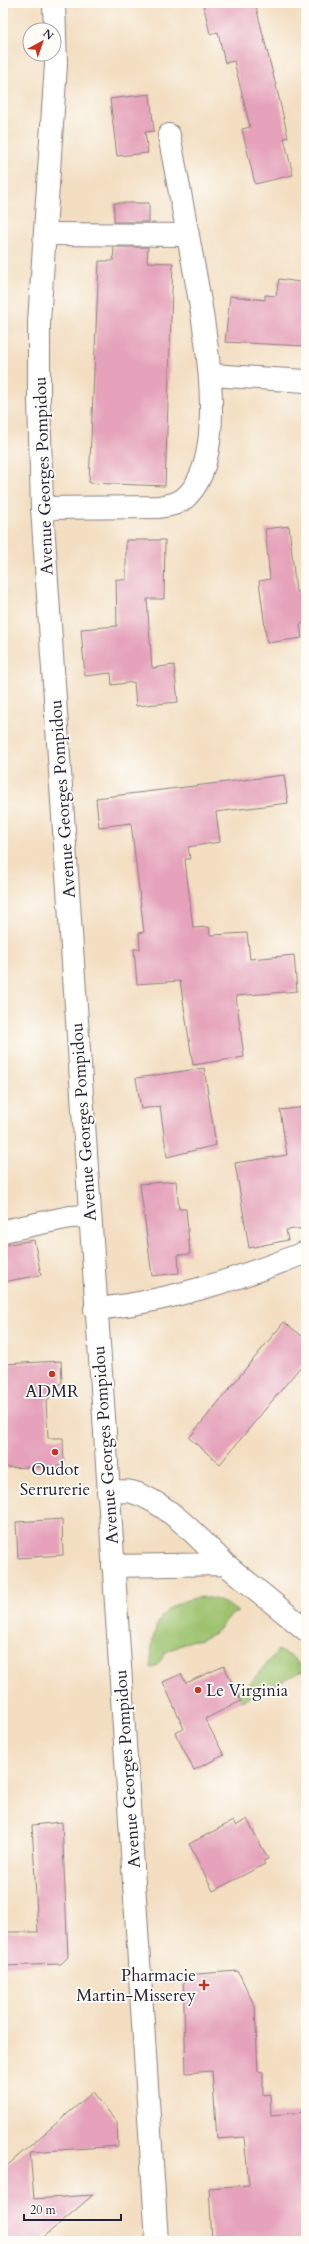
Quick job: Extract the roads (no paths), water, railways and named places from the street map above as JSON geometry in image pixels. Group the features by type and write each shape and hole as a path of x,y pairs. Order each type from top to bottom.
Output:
{"main road":[{"name":"Avenue Georges Pompidou","path":"54,3 56,64 39,338 42,508 113,1566 156,2241"},
{"path":"42,508 159,507 174,504 187,496 198,482 205,463 209,430 211,375 188,235 169,135"},
{"path":"45,234 188,235"},
{"path":"211,375 306,381"},
{"path":"3,1231 70,1217 89,1216"},
{"path":"95,1309 120,1307 171,1296 276,1264 306,1252"},
{"path":"108,1492 132,1491 150,1500 171,1514 225,1564 306,1630"},
{"path":"113,1566 225,1564"}],"place":[{"name":"ADMR","path":"52,1374"},
{"name":"Oudot Serrurerie","path":"55,1452"},
{"name":"Le Virginia","path":"198,1690"},
{"name":"Pharmacie Martin-Misserey","path":"204,1985"}]}
